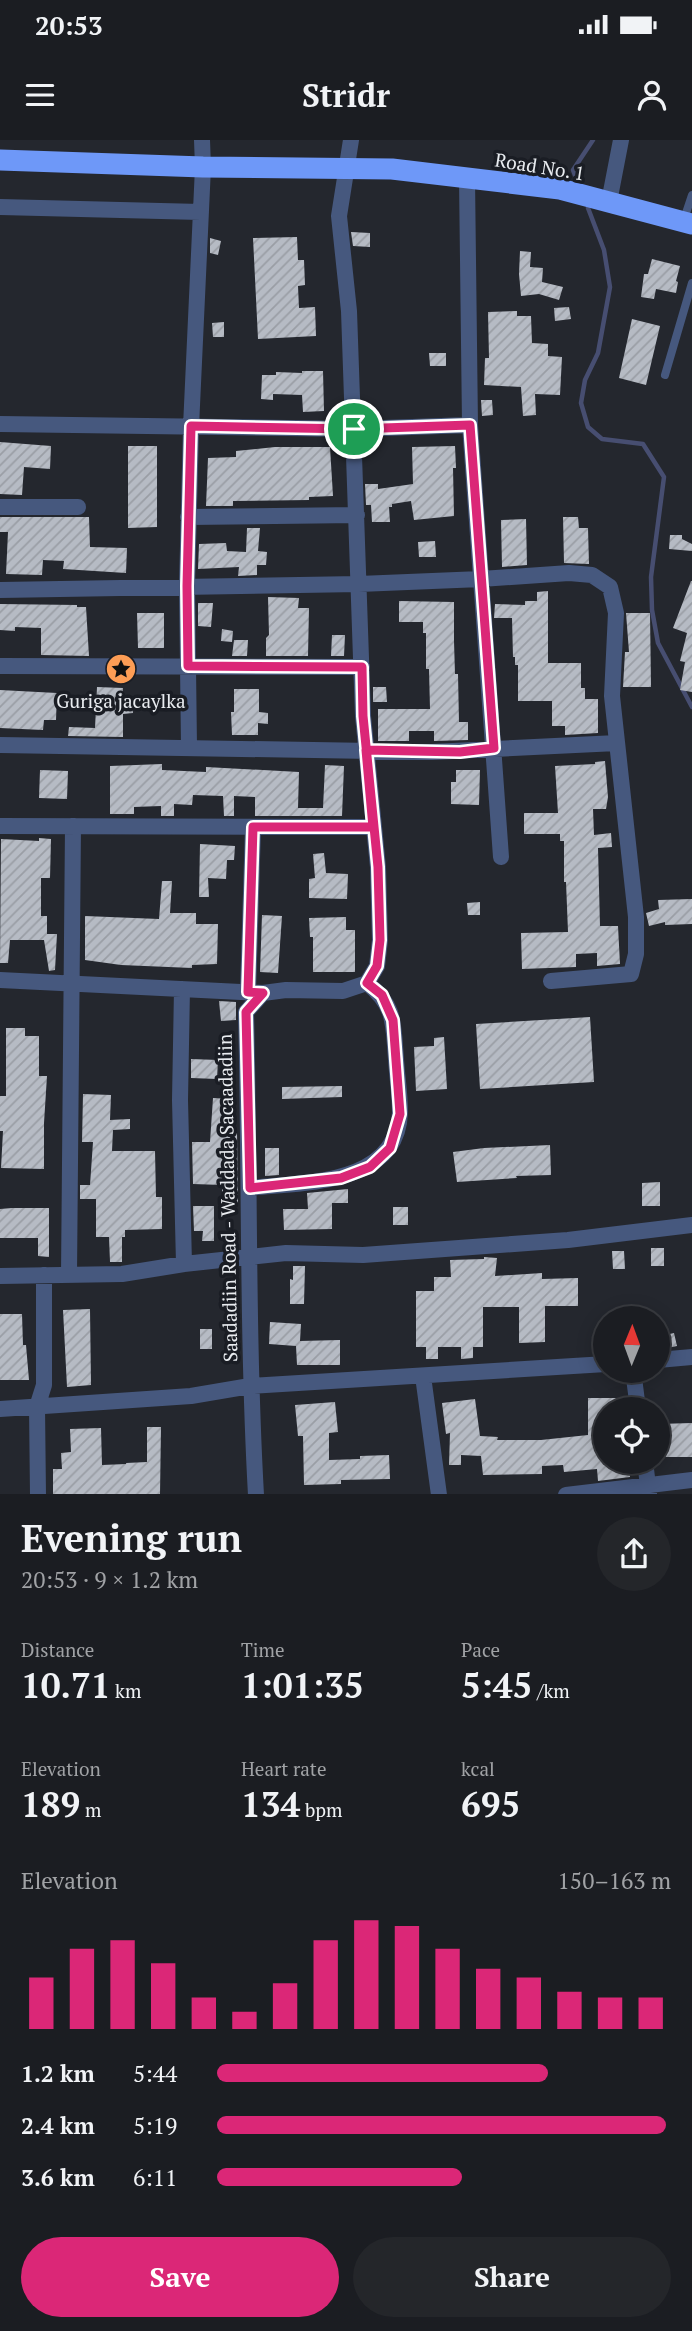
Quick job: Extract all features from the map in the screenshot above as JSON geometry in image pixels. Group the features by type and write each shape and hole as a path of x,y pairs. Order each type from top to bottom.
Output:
{"highway":[{"name":"Road No. 1","path":"0,160 203,167 392,169 561,189 688,223"}],"street":[{"path":"188,747 188,517 202,140"},
{"path":"0,980 256,993 343,990 367,983 377,966 380,940 378,867 366,750 349,311 339,216 351,140"},
{"path":"609,202 621,140"},
{"path":"467,178 470,425 501,857"},
{"path":"0,207 201,212"},
{"path":"0,424 354,429 470,425"},
{"path":"0,507 78,507"},
{"path":"188,517 357,515"},
{"path":"0,590 359,584 569,573 592,575 610,587 616,613 612,696 636,917 636,954 631,974 551,981"},
{"path":"0,666 362,667"},
{"path":"0,744 460,752 617,743"},
{"path":"0,826 373,827"},
{"path":"69,1275 73,826"},
{"path":"253,827 256,993"},
{"path":"250,1188 341,1178 370,1167 390,1148 400,1114 393,1020 382,995 367,983"},
{"path":"182,989 180,1100 184,1264"},
{"name":"Saadadiin Road - Waddada Sacaadadiin","path":"256,993 246,1012 251,1257 250,1385 256,1494"},
{"path":"0,1276 122,1273 286,1253 363,1255 568,1240 692,1225"},
{"path":"38,1494 37,1407 44,1385 44,1275"},
{"path":"670,1359 692,1357"},
{"path":"0,1409 191,1396 250,1385 593,1365"},
{"path":"423,1376 439,1494"},
{"path":"566,1494 649,1490 692,1480"}],"lane":[{"path":"688,223 692,195"},
{"path":"665,375 692,283"}],"building":[{"path":"351,232 370,233 370,247 353,246"},
{"path":"297,237 298,260 304,260 305,285 298,286 299,308 315,307 316,336 258,339 253,238"},
{"path":"210,238 221,241 218,255 210,253"},
{"path":"520,251 531,252 530,267 543,268 542,282 563,287 559,300 539,294 521,296"},
{"path":"652,259 680,266 676,293 656,289 654,299 641,297 644,274 648,274"},
{"path":"569,307 571,319 555,321 554,308"},
{"path":"517,311 517,316 531,316 532,343 548,344 548,356 562,357 560,395 535,394 536,415 523,416 521,387 484,385 485,358 489,358 488,312"},
{"path":"632,319 660,326 646,385 619,378"},
{"path":"224,322 224,337 213,337 212,323"},
{"path":"429,353 446,353 446,366 430,366"},
{"path":"323,371 324,411 303,412 302,395 273,394 273,400 261,399 262,375"},
{"path":"481,400 492,400 493,415 482,416"},
{"path":"0,442 51,446 50,469 24,467 22,495 0,494"},
{"path":"128,446 157,446 157,527 128,528"},
{"path":"455,446 454,516 414,520 411,501 392,504 392,507 389,507 390,522 372,522 371,505 366,505 365,484 378,484 378,489 413,484 412,447"},
{"path":"275,447 330,447 333,496 309,497 309,500 233,501 233,506 206,506 208,458 236,457 236,451"},
{"path":"0,517 89,517 90,547 127,548 126,573 63,569 64,561 43,560 42,575 6,574 8,532 0,532"},
{"path":"563,517 578,517 579,528 588,528 589,564 564,563"},
{"path":"526,519 527,565 502,567 501,520"},
{"path":"247,528 260,528 258,551 267,552 266,565 257,565 257,575 238,576 239,567 198,569 199,544 226,543 227,551 246,552"},
{"path":"670,535 682,535 682,539 692,544 692,551 669,549"},
{"path":"435,541 436,557 419,557 418,542"},
{"path":"691,581 692,692 680,690 685,662 680,661 687,633 673,628"},
{"path":"548,591 548,663 581,663 581,688 585,688 585,699 598,699 598,733 565,735 565,726 552,726 552,701 518,701 518,665 515,665 513,657 512,618 494,618 495,604 525,605 525,601 537,601 537,592"},
{"path":"268,597 299,598 298,608 309,608 308,656 266,656 266,638 269,635"},
{"path":"399,601 454,602 459,722 468,722 468,740 434,741 434,731 409,731 409,741 378,741 378,709 430,709 429,669 426,669 426,633 423,633 423,622 399,622"},
{"path":"198,603 213,603 211,627 198,626"},
{"path":"0,604 86,607 89,656 41,655 41,628 15,627 15,631 0,630"},
{"path":"137,613 164,613 164,648 138,648"},
{"path":"626,613 650,613 651,687 623,687 625,652 629,652"},
{"path":"222,629 233,631 232,642 221,641"},
{"path":"332,635 345,635 344,656 331,656"},
{"path":"234,640 248,640 247,656 232,656"},
{"path":"97,687 123,688 122,702 132,702 133,713 123,714 123,737 68,736 69,727 95,728"},
{"path":"373,687 386,687 387,702 373,702"},
{"path":"234,689 259,689 259,712 268,713 268,724 258,723 258,735 232,735"},
{"path":"0,690 57,693 56,720 44,720 43,730 0,728"},
{"path":"605,761 608,797 606,809 593,809 594,835 611,833 612,847 598,848 600,926 618,926 620,964 597,966 597,953 576,954 576,967 522,969 521,933 568,932 564,841 560,841 560,834 524,834 524,813 558,813 555,766"},
{"path":"162,764 162,770 206,772 206,767 299,772 298,808 323,808 325,765 344,766 342,816 255,816 255,797 234,796 234,816 224,816 223,796 193,795 192,805 174,804 174,816 161,816 161,806 134,807 134,814 110,814 110,766"},
{"path":"40,770 68,771 67,799 39,798"},
{"path":"456,770 480,770 479,805 451,804 451,782 456,782"},
{"path":"39,838 51,839 50,878 41,878 41,916 47,916 47,934 57,934 55,970 49,971 44,940 10,940 8,963 0,963 1,839 39,841"},
{"path":"200,844 235,846 234,860 227,860 226,879 208,878 209,897 199,897"},
{"path":"324,853 326,873 348,874 347,899 309,898 309,879 315,878 313,854"},
{"path":"162,881 172,881 170,913 196,913 196,924 218,924 217,964 192,965 192,968 121,965 85,960 85,916 159,919"},
{"path":"692,899 692,924 665,925 665,922 649,926 646,913 659,909 658,900"},
{"path":"480,902 480,915 468,915 467,903"},
{"path":"262,915 282,916 278,973 260,972"},
{"path":"346,917 346,930 355,930 355,972 313,972 313,937 310,937 309,918"},
{"path":"219,1001 236,1002 236,1020 221,1021"},
{"path":"590,1017 594,1082 480,1089 476,1024"},
{"path":"6,1028 25,1028 25,1036 39,1036 39,1076 47,1076 44,1169 1,1168 3,1131 0,1131 0,1096 6,1096"},
{"path":"444,1037 447,1089 416,1091 414,1047 434,1046 434,1038"},
{"path":"191,1059 218,1060 217,1079 191,1078"},
{"path":"342,1086 342,1097 282,1099 282,1087"},
{"path":"83,1094 111,1095 110,1120 130,1119 130,1129 113,1130 112,1151 155,1151 156,1197 162,1197 162,1229 125,1230 125,1237 122,1237 122,1262 110,1262 109,1237 96,1237 96,1199 80,1199 80,1185 90,1185 93,1142 82,1142"},
{"path":"213,1098 232,1099 230,1134 237,1133 238,1204 222,1204 222,1185 193,1184 192,1142 210,1142"},
{"path":"550,1145 551,1175 457,1182 453,1152"},
{"path":"265,1148 279,1148 279,1175 265,1176"},
{"path":"660,1182 660,1206 642,1206 642,1183"},
{"path":"348,1189 348,1203 332,1203 332,1229 284,1230 283,1209 308,1209 307,1193"},
{"path":"193,1206 214,1206 214,1241 202,1241 203,1231 194,1231"},
{"path":"393,1207 408,1207 408,1225 393,1225"},
{"path":"49,1208 49,1257 38,1256 38,1238 0,1238 0,1209"},
{"path":"651,1248 664,1248 664,1266 651,1266"},
{"path":"612,1251 624,1251 625,1269 613,1269"},
{"path":"497,1258 495,1276 542,1273 542,1279 578,1278 578,1306 545,1306 545,1342 519,1343 519,1307 483,1307 483,1347 473,1347 473,1358 461,1359 461,1347 438,1347 438,1359 426,1359 426,1347 416,1347 416,1291 434,1291 434,1277 451,1277 450,1260"},
{"path":"293,1266 305,1266 304,1304 290,1304"},
{"path":"90,1309 91,1385 67,1387 63,1310"},
{"path":"0,1314 22,1314 23,1345 26,1345 29,1380 0,1380"},
{"path":"270,1322 301,1324 300,1341 340,1340 340,1365 297,1365 296,1346 269,1344"},
{"path":"200,1329 212,1329 212,1349 200,1349"},
{"path":"674,1333 677,1346 670,1348 670,1334"},
{"path":"588,1398 593,1398 593,1469 564,1472 563,1465 542,1466 542,1474 483,1475 481,1456 461,1455 461,1465 449,1465 450,1433 446,1434 442,1403 475,1399 480,1436 498,1437 497,1440 541,1440 588,1435"},
{"path":"335,1402 338,1432 329,1433 329,1460 389,1455 390,1479 341,1480 341,1484 304,1485 303,1436 298,1436 295,1405"},
{"path":"692,1423 692,1457 670,1457 670,1424"},
{"path":"147,1427 161,1427 160,1494 53,1494 53,1469 62,1469 61,1453 71,1452 70,1429 101,1428 102,1465 147,1462"},
{"path":"597,1474 630,1474 630,1477 598,1481"}],"waterway":[{"path":"579,186 573,170 593,140"},
{"path":"588,208 604,250 610,287 598,353 585,380 581,403 588,427 602,439 643,444 664,477 651,577 652,610 658,643 692,707"}],"place":[{"name":"Guriga jacaylka","path":"121,669"}],"route":[{"path":"354,429 191,426 188,666 362,667 363,716 371,811 378,867 380,940 377,966 367,983 382,995 393,1020 400,1114 390,1148 370,1167 341,1178 250,1188 246,1012 263,993 248,992 253,827 373,827 371,811 366,750 460,752 494,748 470,425 354,429"}]}
